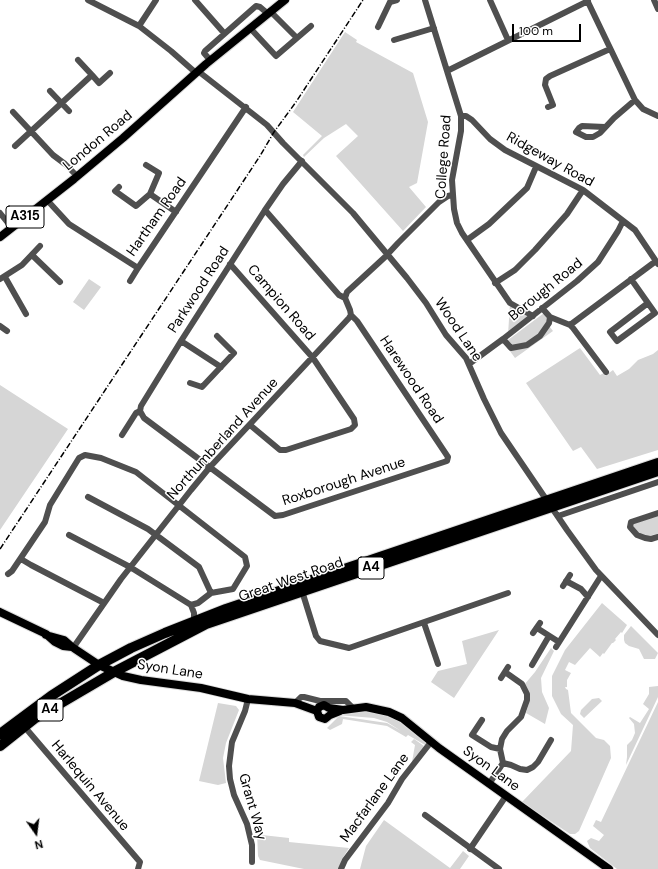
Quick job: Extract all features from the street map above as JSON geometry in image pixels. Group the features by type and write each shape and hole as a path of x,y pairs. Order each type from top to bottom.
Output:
{"highway":[{"name":"Great West Road","path":"0,734 206,624 550,504 658,463"},
{"name":"Great West Road","path":"0,746 53,694 99,665 131,648 233,607 550,504 658,471"},
{"name":"A4","path":"99,665 114,664 142,651 164,646"},
{"name":"A4","path":"53,694 74,688 90,678 101,674 114,672"}],"main road":[{"name":"London Road","path":"0,237 123,138 210,60 285,0"},
{"name":"Syon Lane","path":"0,612 46,634 64,640 99,665 114,672 141,680 201,688 248,699 295,703 317,711 319,707 324,705 330,712 353,708 370,708 393,713 608,869"}],"street":[{"name":"Wood Lane","path":"88,0 139,26 197,72 246,107 267,125 283,144 302,161 353,213 426,303 446,335 466,358 501,433 583,553 601,576 658,635"},
{"path":"139,26 156,0"},
{"path":"195,0 224,33"},
{"path":"378,27 390,2 397,0"},
{"name":"College Road","path":"425,0 461,116 461,131 452,180 452,195 457,223 495,283 510,303 533,316"},
{"path":"490,0 508,40"},
{"path":"447,71 587,0 634,100 643,109 658,116"},
{"path":"654,0 658,9"},
{"path":"210,60 204,52 256,6 269,12 297,38"},
{"path":"250,28 276,56 311,26"},
{"path":"394,40 434,28"},
{"path":"552,107 546,85 546,79 610,49"},
{"path":"78,60 99,83 110,73"},
{"path":"15,146 92,75"},
{"path":"50,91 69,111"},
{"path":"605,127 582,126 573,131 586,137 593,137 600,133 634,100"},
{"name":"Hartham Road","path":"47,200 69,224 138,268 246,107"},
{"path":"13,112 53,155 69,167 77,176"},
{"name":"Ridgeway Road","path":"461,116 466,116 472,120 490,139 505,150 583,190 635,230 657,263"},
{"name":"Parkwood Road","path":"122,435 136,413 140,411 141,406 181,341 265,210 283,184 302,161"},
{"path":"115,189 136,206 150,194 161,175 146,165"},
{"path":"467,240 489,224 527,188 536,167"},
{"path":"495,283 516,270 535,250 566,214 583,190"},
{"path":"150,194 176,212"},
{"path":"350,315 345,298 347,292 439,202 452,195"},
{"path":"265,210 339,295 345,298"},
{"path":"0,213 12,228"},
{"name":"Borough Road","path":"469,364 533,316 598,262 623,221"},
{"path":"26,314 2,278 22,265 40,246"},
{"path":"32,255 60,282"},
{"path":"570,325 631,279 657,263"},
{"name":"Campion Road","path":"230,264 312,358 354,419 355,425 351,429 286,450 280,450 250,425"},
{"path":"130,281 138,268"},
{"path":"631,279 655,313 617,341 610,332 648,304"},
{"path":"542,308 550,316 570,325 606,372"},
{"name":"Northumberland Avenue","path":"72,647 130,567 210,467 346,322 350,315"},
{"name":"Harewood Road","path":"350,315 356,321 448,457 447,461"},
{"path":"503,339 511,348 527,345 540,336 549,323 550,316"},
{"path":"0,326 7,330"},
{"path":"190,383 202,387 234,353 217,336"},
{"path":"181,341 221,367"},
{"name":"Roxborough Avenue","path":"140,411 144,418 275,516 283,515 447,461"},
{"path":"8,574 21,559 45,522 50,505 78,458 86,455 101,458 136,472 245,557 247,566 233,589 211,593 198,603 191,605"},
{"path":"558,516 658,482"},
{"path":"88,497 148,529 199,567 211,593"},
{"path":"658,513 631,522 630,527 637,535 645,538 651,539 658,537"},
{"path":"69,535 130,567 191,605 194,614 194,622"},
{"path":"21,559 104,603"},
{"path":"570,575 564,583 581,589 588,597"},
{"path":"537,628 558,644 601,576"},
{"path":"302,591 316,636 320,641 349,648 508,593"},
{"path":"424,623 438,664"},
{"path":"532,665 549,636"},
{"path":"489,784 503,763 500,749 504,735 521,717 527,700 527,694 522,684 505,672"},
{"name":"Syon Lane","path":"295,703 301,697 304,697 320,701 346,701 353,708"},
{"name":"Grant Way","path":"248,699 245,711 232,742 229,766 234,796 247,824 252,853 251,862"},
{"path":"482,720 472,735 491,747 500,749"},
{"name":"Harlequin Avenue","path":"22,723 140,862 138,869"},
{"path":"503,763 527,770 533,767 546,753 551,740"},
{"name":"Macfarlane Lane","path":"342,869 345,860 388,804 402,779 431,742"},
{"path":"470,849 506,796"},
{"path":"425,816 499,869"}],"shaded area":[{"path":"345,32 357,40 356,42 413,73 428,122 417,183 409,187 426,207 403,231 336,156 358,136 346,124 324,138 304,157 303,155 322,136 293,112"},
{"path":"89,279 101,287 84,310 73,302"},
{"path":"510,303 533,316 508,335"},
{"path":"544,313 547,318 546,322 553,331 515,358 504,343"},
{"path":"580,348 600,375 604,373 605,376 613,370 617,376 629,369 638,360 653,354 658,350 658,450 597,469 581,447 573,451 526,383"},
{"path":"0,385 68,429 0,530"},
{"path":"658,515 658,534 646,536 639,534 632,526 633,524"},
{"path":"602,603 627,625 622,633 621,632 615,639 616,640 600,657 590,648 575,665 569,662 565,670 571,673 567,680 567,687 565,687 568,690 571,713 596,738 604,740 610,746 611,758 579,831 575,834 570,834 522,802 571,751 573,725 561,714 552,696 552,676 565,650"},
{"path":"631,626 658,653 655,659 644,659 639,649 625,643 624,635"},
{"path":"499,630 454,698 431,682 438,671 467,664 462,641"},
{"path":"551,648 554,651 541,678 542,692 549,708 545,724 526,713 529,703 524,685 535,672"},
{"path":"658,686 658,697 626,765 627,745 632,740 635,733 634,724 629,718 630,717 640,723 649,709 643,704 649,694 649,687"},
{"path":"599,698 602,701 584,718 580,714 581,710 592,699"},
{"path":"658,702 658,869 617,869 590,848 587,841 591,838 599,841 604,835 593,826 596,820 601,822"},
{"path":"218,703 236,706 239,710 226,743 223,758 226,783 218,785 199,781"},
{"path":"359,709 393,715 427,744 425,745 408,735 406,737 387,726 343,719 342,724 330,730 327,728 339,716 387,723 401,731 387,722 374,718 337,715"},
{"path":"414,739 424,746 412,762 415,745 411,742"},
{"path":"384,820 450,868 463,851 469,856 460,869 360,869 366,846"},
{"path":"257,832 261,833 262,835 289,838 289,842 349,848 342,859 339,869 304,869 260,860 258,856"}],"railway":[{"path":"0,549 260,156 274,132 296,102 363,0"}]}
